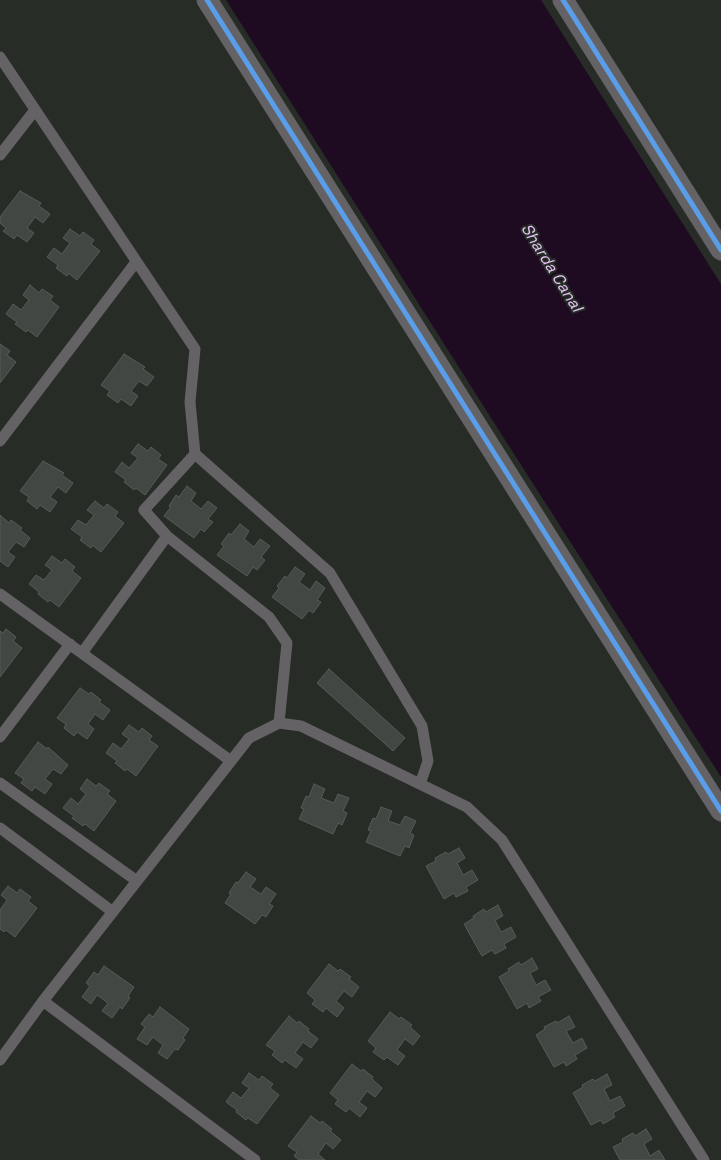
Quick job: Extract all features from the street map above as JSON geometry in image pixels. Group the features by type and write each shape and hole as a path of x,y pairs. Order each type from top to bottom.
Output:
{"street":[{"path":"206,0 721,811"},
{"path":"563,0 721,250"}],"lane":[{"path":"0,57 195,349 190,402 195,454 330,573 422,726 428,761 420,784"},
{"path":"0,155 34,110"},
{"path":"0,442 136,262"},
{"path":"195,454 144,510 167,536 269,618 287,643 279,723"},
{"path":"82,653 167,536"},
{"path":"0,594 231,761"},
{"path":"0,737 70,644"},
{"path":"0,1060 43,1001 249,738 279,723 301,726 467,807 502,840 704,1160"},
{"path":"0,784 137,881"},
{"path":"0,828 113,912"},
{"path":"43,1001 255,1160"}],"water":[{"name":"Sharda Canal","path":"226,0 541,0 721,284 721,777 498,429"}],"building":[{"path":"20,191 41,203 39,206 50,214 43,223 35,217 27,228 34,233 27,242 17,235 14,239 3,231 6,228 0,223 0,217"},
{"path":"70,229 80,236 83,232 94,240 91,244 100,251 77,280 68,273 67,276 56,268 58,265 47,257 54,248 62,254 70,243 63,238"},
{"path":"30,285 39,293 42,289 53,296 50,300 59,307 37,337 15,324 17,322 6,314 13,304 21,310 29,300 23,295"},
{"path":"0,344 10,351 7,355 16,362 0,383"},
{"path":"124,354 145,367 143,369 154,377 147,386 139,381 131,391 138,396 131,406 121,399 118,403 107,395 110,391 101,385"},
{"path":"138,444 148,451 151,447 161,455 158,459 167,465 145,495 136,488 134,490 124,482 126,480 115,472 122,462 129,468 138,458 131,453"},
{"path":"43,461 64,473 62,475 73,483 66,493 58,487 50,497 57,502 50,512 40,505 37,509 27,501 29,497 20,491"},
{"path":"187,486 196,493 191,501 201,509 208,501 217,508 208,519 213,522 204,532 201,529 194,538 164,516 171,507 169,506 176,495 179,497"},
{"path":"95,501 104,508 107,504 118,512 115,516 124,523 101,552 92,545 91,548 80,540 82,537 71,529 78,520 86,525 94,515 87,510"},
{"path":"0,515 9,523 11,520 22,528 20,530 30,538 24,547 16,542 8,552 15,557 8,567 0,561"},
{"path":"240,524 249,531 244,539 254,547 260,539 270,546 261,557 265,560 257,570 253,567 247,576 217,555 224,546 221,544 229,533 231,535"},
{"path":"52,556 62,563 65,559 75,567 72,571 81,578 59,607 50,600 48,602 29,584 36,575 44,580 52,570 45,565"},
{"path":"295,567 305,574 299,582 310,590 316,581 325,588 317,600 321,602 313,613 309,610 302,619 272,597 279,588 277,586 285,576 287,578"},
{"path":"6,629 16,637 13,641 22,648 0,677 0,631 3,633"},
{"path":"329,669 405,738 393,751 317,683"},
{"path":"80,688 89,694 91,692 101,700 99,702 110,710 103,720 95,714 88,724 94,729 87,739 77,732 74,736 64,728 66,724 57,718"},
{"path":"129,725 139,732 142,728 152,736 149,740 158,746 136,776 127,769 125,771 115,763 117,761 106,753 113,743 121,749 129,739 122,734"},
{"path":"38,742 47,749 48,747 68,765 61,774 53,769 45,779 52,784 45,794 35,787 32,791 21,783 24,779 15,773"},
{"path":"87,779 96,786 99,783 110,791 107,794 116,801 94,831 72,818 74,816 63,808 71,798 78,804 86,794 80,789"},
{"path":"314,784 325,789 321,798 334,803 338,794 349,798 343,811 347,813 342,825 338,823 333,834 299,819 304,809 301,808 306,796 309,797"},
{"path":"381,807 392,811 388,821 400,825 405,816 416,821 410,833 414,835 409,848 405,846 400,856 366,842 371,831 368,830 373,818 376,819"},
{"path":"459,848 465,858 457,863 463,875 472,870 478,880 466,887 468,891 456,897 454,893 444,899 426,866 436,861 435,858 446,852 448,854"},
{"path":"246,872 256,879 250,887 261,894 266,887 276,894 269,904 273,906 266,917 262,915 255,924 225,903 236,882 238,883"},
{"path":"8,886 17,893 20,889 31,897 28,901 37,908 15,937 6,930 4,932 0,929 0,910 7,900 1,895"},
{"path":"498,905 503,916 495,920 501,932 511,927 516,937 504,944 506,948 495,954 492,950 482,956 464,924 484,909 486,912"},
{"path":"532,958 538,969 530,973 536,985 545,980 551,990 538,997 541,1001 529,1008 527,1003 517,1009 499,977 519,962 521,965"},
{"path":"329,964 351,977 349,979 359,987 352,997 344,991 336,1001 344,1008 337,1017 326,1008 323,1012 312,1004 315,1000 307,993"},
{"path":"104,966 134,987 128,996 130,998 112,1018 102,1011 108,1003 97,995 91,1004 82,997 90,986 86,983 94,972 98,975"},
{"path":"160,1007 189,1029 183,1038 185,1040 178,1050 175,1049 167,1059 158,1053 163,1045 153,1037 147,1045 137,1039 145,1027 141,1024 149,1014 153,1017"},
{"path":"390,1012 412,1025 410,1027 420,1036 413,1045 405,1039 397,1050 405,1056 398,1065 387,1057 384,1060 373,1052 376,1048 368,1041"},
{"path":"289,1016 297,1023 299,1021 318,1039 311,1048 303,1042 295,1053 303,1059 296,1068 285,1060 282,1063 272,1055 275,1051 266,1045"},
{"path":"569,1016 575,1027 566,1031 573,1043 582,1038 587,1048 575,1055 577,1059 566,1066 564,1062 554,1067 536,1035 545,1029 544,1027 556,1021 557,1023"},
{"path":"352,1064 361,1071 363,1069 373,1077 372,1079 382,1088 375,1097 367,1091 359,1102 367,1108 360,1117 349,1108 346,1112 335,1104 338,1100 330,1093"},
{"path":"249,1073 259,1080 262,1076 273,1084 270,1088 279,1095 257,1124 248,1118 246,1120 226,1102 233,1092 241,1098 249,1088 242,1083"},
{"path":"607,1074 612,1085 604,1089 610,1101 620,1096 625,1106 613,1113 615,1117 603,1124 601,1120 591,1125 573,1093 583,1087 582,1085 593,1079 595,1081"},
{"path":"311,1116 320,1123 322,1121 332,1129 330,1131 341,1140 333,1149 326,1143 318,1154 325,1160 299,1160 294,1156 297,1152 288,1146"},
{"path":"646,1129 652,1139 644,1144 650,1156 659,1150 665,1160 620,1160 613,1147 623,1142 622,1139 633,1133 635,1136"}],"cycle path":[{"path":"207,0 721,811"},
{"path":"563,0 721,250"}]}
